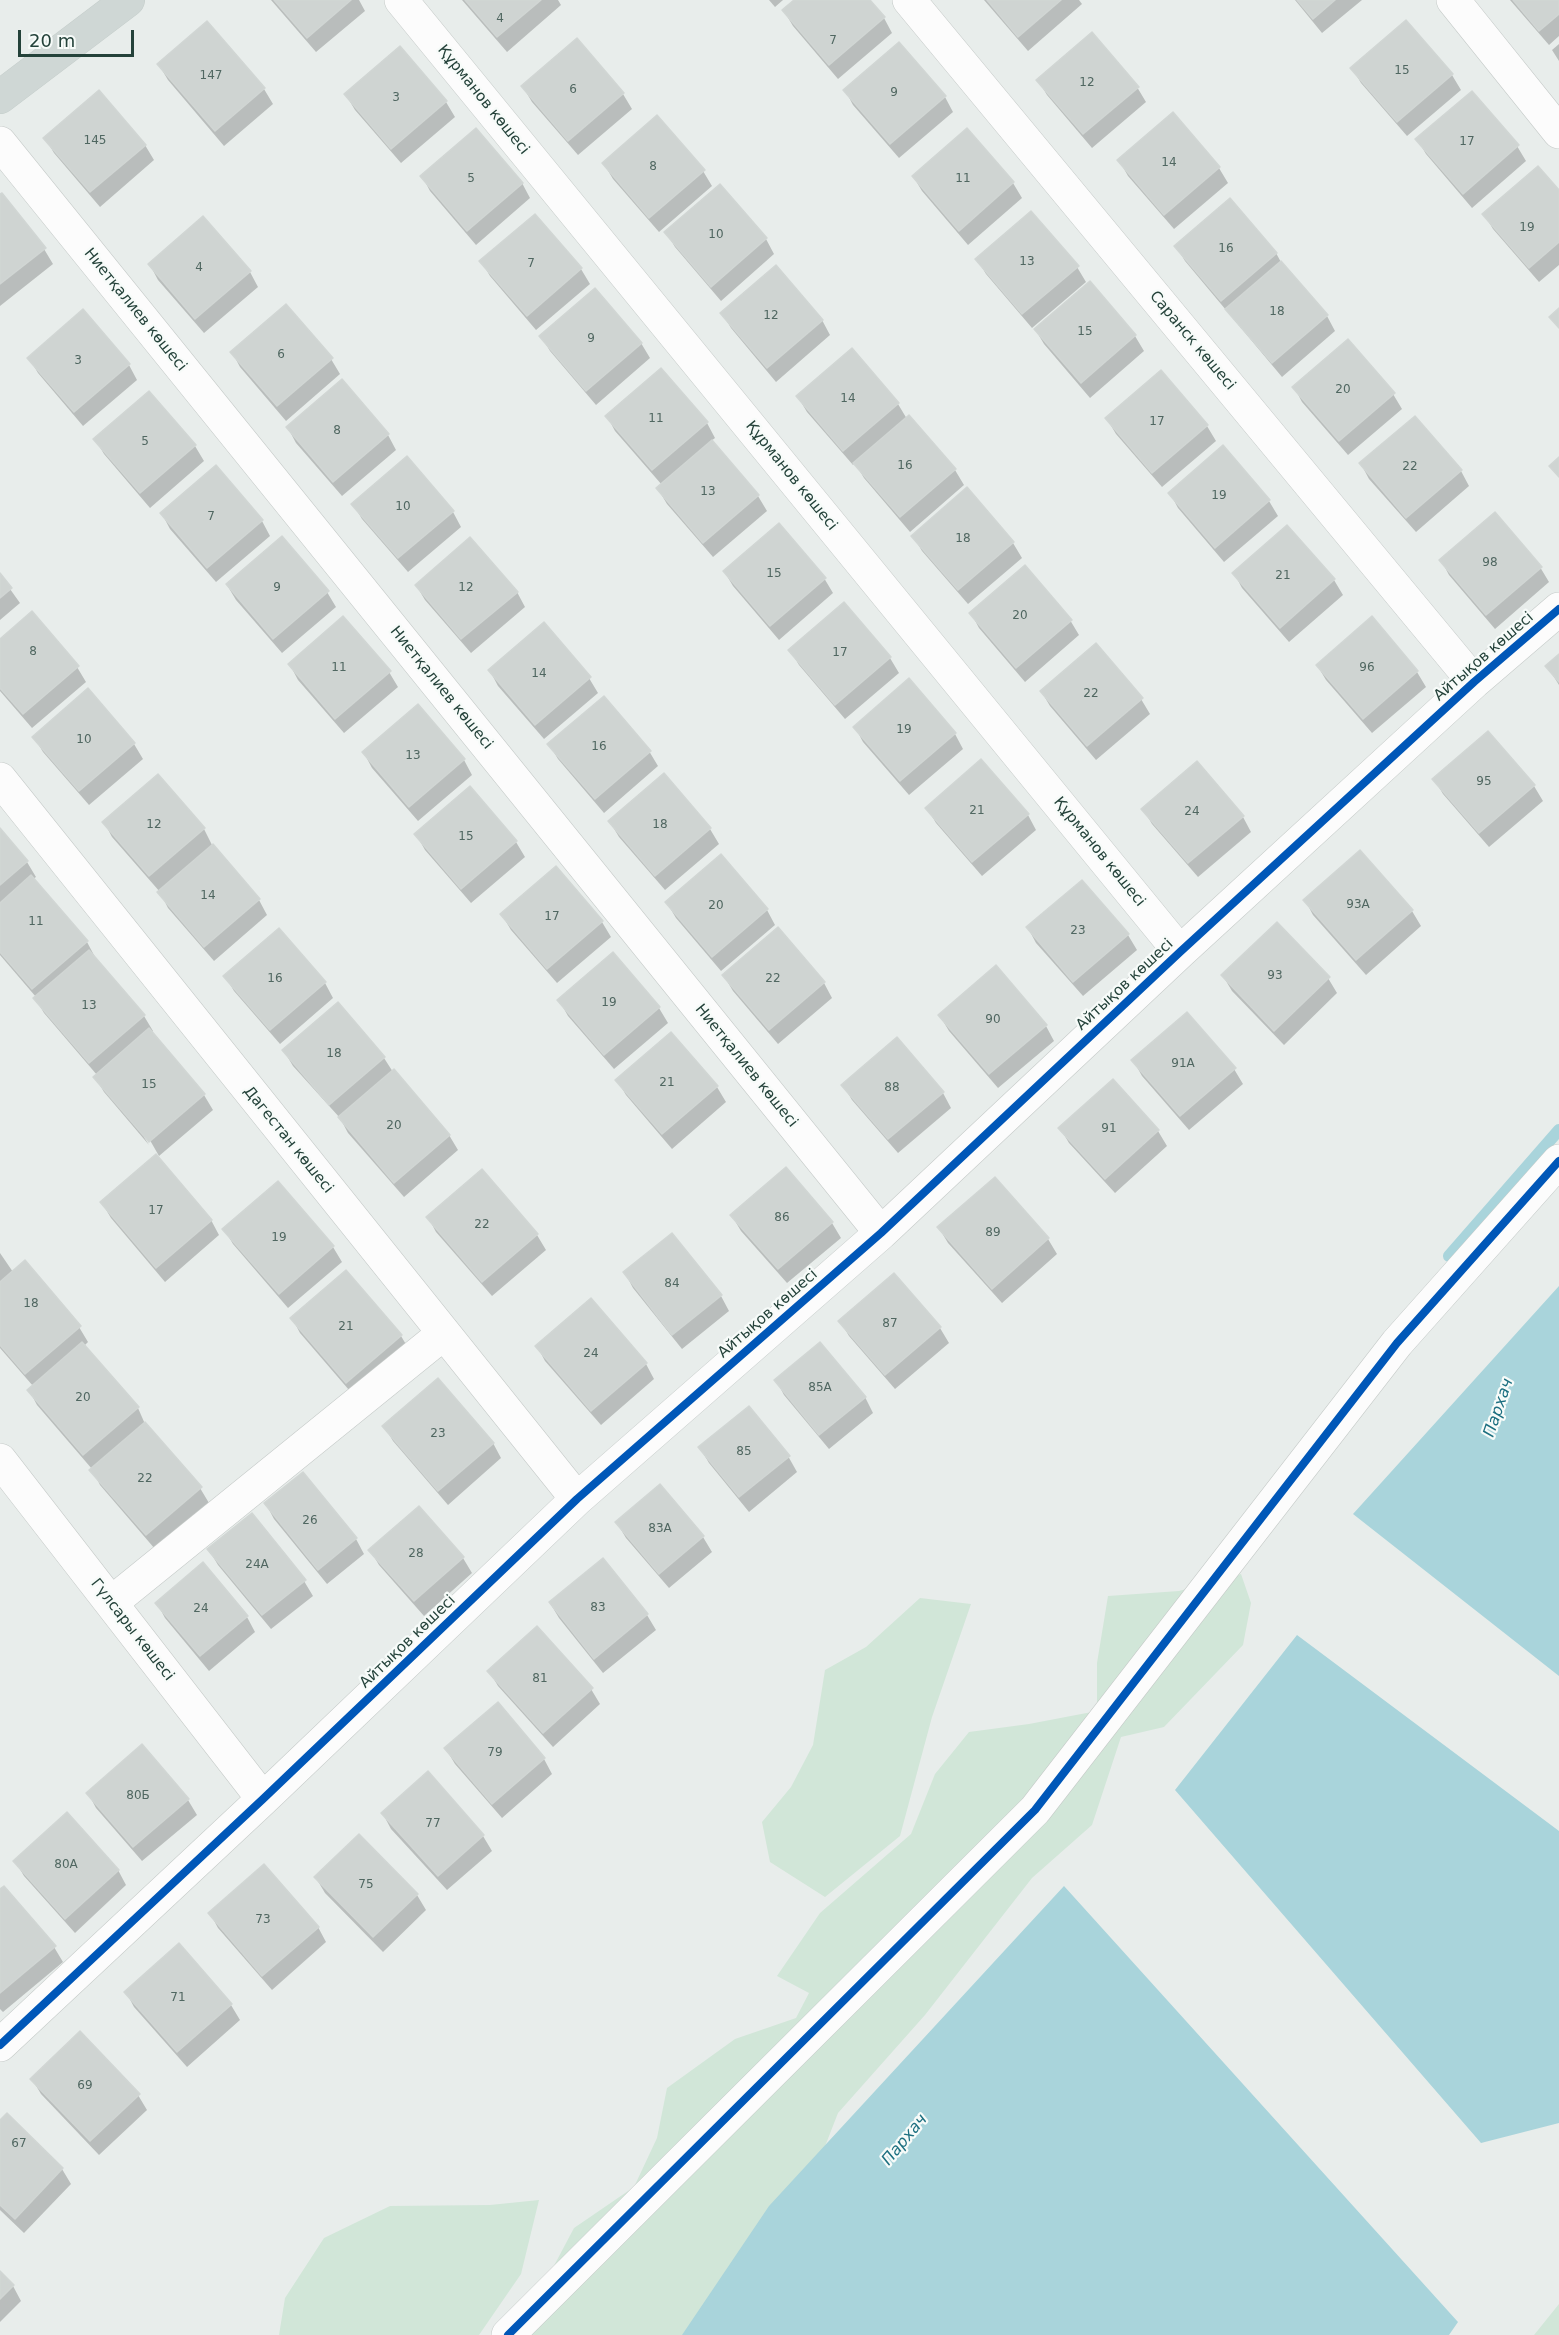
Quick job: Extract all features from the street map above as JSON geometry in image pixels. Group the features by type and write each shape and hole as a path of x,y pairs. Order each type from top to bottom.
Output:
{"main road":[{"path":"0,97 128,0"}],"street":[{"name":"Құрманов көшесі","path":"401,0 1180,951"},
{"name":"Саранск көшесі","path":"909,0 1474,682"},
{"path":"1453,0 1559,132"},
{"name":"Ниетқалиев көшесі","path":"0,143 881,1233"},
{"name":"Айтықов көшесі","path":"0,2045 263,1799 577,1499 881,1233 1180,951 1474,682 1559,609"},
{"name":"Дагестан көшесі","path":"0,779 443,1335 577,1499"},
{"path":"508,2335 1035,1810 1397,1343 1559,1161"},
{"path":"111,1604 443,1335"},
{"name":"Гүлсары көшесі","path":"0,1460 263,1799"}],"green space":[{"path":"1241,1574 1251,1603 1243,1645 1164,1727 1121,1737 1092,1825 1032,1878 925,2015 838,2113 799,2213 699,2335 530,2335 548,2277 574,2228 634,2187 657,2138 667,2088 735,2039 796,2018 809,1993 777,1976 820,1913 911,1834 935,1774 969,1732 1029,1724 1097,1711 1097,1663 1108,1596 1179,1591"},
{"path":"920,1598 971,1604 932,1717 900,1836 825,1897 770,1862 762,1822 791,1787 813,1745 825,1670 866,1647"},
{"path":"539,2200 521,2274 479,2335 279,2335 285,2298 324,2238 390,2206 490,2205"},
{"path":"1559,2304 1559,2335 1534,2335"}],"water":[{"path":"1559,1286 1559,1676 1353,1514"},
{"path":"1297,1635 1559,1831 1559,2123 1481,2143 1175,1790"},
{"path":"1064,1886 1458,2322 1449,2335 682,2335 769,2206"}],"building":[{"path":"274,0 351,0 307,38"},
{"path":"465,0 541,0 497,37"},
{"path":"794,0 870,0 885,17 829,65 782,10"},
{"path":"987,0 1061,0 1018,37"},
{"path":"1297,0 1335,0 1313,19"},
{"path":"1513,0 1559,0 1559,14 1539,31"},
{"path":"1406,20 1453,74 1397,122 1350,68"},
{"path":"207,21 265,88 215,131 157,64"},
{"path":"1092,32 1139,87 1083,134 1036,80"},
{"path":"577,38 624,93 568,141 521,86"},
{"path":"899,42 946,96 890,144 843,90"},
{"path":"400,46 447,101 391,149 344,94"},
{"path":"99,90 146,145 90,192 43,138"},
{"path":"1472,91 1519,145 1463,194 1415,139"},
{"path":"1173,112 1220,167 1164,215 1117,160"},
{"path":"657,115 705,170 649,218 602,163"},
{"path":"476,128 523,183 467,231 420,176"},
{"path":"967,128 1014,182 959,231 912,176"},
{"path":"1538,166 1559,190 1559,242 1529,268 1482,214"},
{"path":"720,184 767,238 711,287 664,232"},
{"path":"2,193 46,248 0,284 0,194"},
{"path":"1230,198 1277,253 1221,301 1174,246"},
{"path":"1031,211 1079,266 1022,314 975,259"},
{"path":"535,214 582,268 527,316 479,261"},
{"path":"203,216 251,271 195,319 148,264"},
{"path":"1281,261 1328,315 1272,363 1225,309"},
{"path":"776,265 823,320 767,368 720,313"},
{"path":"1090,281 1136,335 1081,383 1034,329"},
{"path":"595,288 642,343 586,391 539,336"},
{"path":"286,304 333,358 277,406 230,352"},
{"path":"1559,308 1559,328 1549,317"},
{"path":"83,309 130,364 74,412 27,358"},
{"path":"1348,339 1395,393 1339,441 1292,387"},
{"path":"852,348 899,403 843,451 796,396"},
{"path":"661,368 708,422 652,470 605,416"},
{"path":"1161,370 1208,425 1152,473 1105,418"},
{"path":"342,379 389,434 333,482 286,427"},
{"path":"149,391 196,445 140,493 93,439"},
{"path":"909,415 956,469 900,517 853,463"},
{"path":"1415,416 1462,470 1406,518 1359,463"},
{"path":"712,440 759,495 703,543 656,488"},
{"path":"1223,445 1270,500 1215,548 1168,493"},
{"path":"407,456 454,511 398,558 351,504"},
{"path":"1559,457 1559,477 1549,466"},
{"path":"216,465 263,520 207,568 160,513"},
{"path":"967,487 1014,542 958,590 911,536"},
{"path":"1495,512 1542,567 1486,615 1439,560"},
{"path":"779,523 826,578 770,626 723,571"},
{"path":"1287,525 1335,579 1280,628 1232,573"},
{"path":"282,536 329,591 273,639 226,584"},
{"path":"470,537 518,592 461,639 415,585"},
{"path":"1025,565 1072,620 1016,668 969,613"},
{"path":"0,573 12,588 0,598"},
{"path":"844,602 891,657 835,705 788,650"},
{"path":"32,611 79,666 23,714 0,688 0,639"},
{"path":"343,616 391,671 335,719 288,664"},
{"path":"1372,616 1418,671 1363,719 1316,665"},
{"path":"544,622 591,677 535,725 488,670"},
{"path":"1096,643 1143,698 1087,746 1040,691"},
{"path":"1559,654 1559,682 1545,666"},
{"path":"909,678 956,733 900,781 853,727"},
{"path":"88,688 135,743 79,791 32,737"},
{"path":"604,696 651,751 595,799 547,744"},
{"path":"418,704 465,759 409,807 362,752"},
{"path":"1488,731 1535,785 1479,833 1432,779"},
{"path":"981,759 1029,814 972,862 925,808"},
{"path":"1197,761 1244,816 1188,863 1141,809"},
{"path":"664,773 711,828 655,876 608,821"},
{"path":"158,774 205,828 149,876 102,822"},
{"path":"470,786 517,841 461,889 414,834"},
{"path":"0,828 28,861 0,885"},
{"path":"213,844 260,899 204,947 157,892"},
{"path":"1360,850 1413,910 1356,960 1303,900"},
{"path":"721,854 768,909 712,957 665,902"},
{"path":"556,866 603,921 547,969 500,914"},
{"path":"31,875 88,941 32,989 0,952 0,903"},
{"path":"1082,880 1129,934 1073,982 1026,927"},
{"path":"1277,922 1330,977 1274,1031 1221,975"},
{"path":"778,927 825,982 769,1030 722,975"},
{"path":"279,928 326,982 270,1030 223,976"},
{"path":"89,950 145,1015 89,1063 33,998"},
{"path":"613,952 660,1007 604,1055 557,1000"},
{"path":"996,965 1047,1025 989,1074 938,1015"},
{"path":"338,1002 385,1057 329,1105 282,1050"},
{"path":"1187,1012 1236,1068 1180,1116 1131,1060"},
{"path":"149,1028 205,1094 149,1142 93,1077"},
{"path":"671,1032 718,1086 662,1134 615,1080"},
{"path":"897,1037 944,1092 888,1139 841,1085"},
{"path":"394,1069 450,1135 394,1183 338,1117"},
{"path":"1113,1079 1159,1130 1105,1179 1058,1128"},
{"path":"156,1154 212,1220 156,1268 100,1202"},
{"path":"786,1167 833,1222 778,1269 730,1215"},
{"path":"482,1169 538,1234 482,1282 426,1217"},
{"path":"995,1177 1049,1238 992,1289 937,1227"},
{"path":"278,1181 334,1246 279,1294 222,1229"},
{"path":"672,1233 722,1295 672,1335 623,1272"},
{"path":"25,1260 81,1326 25,1374 0,1345 0,1282"},
{"path":"346,1270 402,1335 346,1383 290,1318"},
{"path":"894,1273 941,1327 885,1375 838,1321"},
{"path":"591,1298 647,1363 591,1411 535,1346"},
{"path":"82,1342 139,1407 83,1455 27,1390"},
{"path":"820,1342 866,1397 819,1435 774,1380"},
{"path":"438,1378 494,1443 438,1491 382,1426"},
{"path":"749,1406 790,1456 739,1497 698,1447"},
{"path":"145,1422 202,1487 146,1535 89,1470"},
{"path":"303,1472 357,1538 318,1570 264,1503"},
{"path":"660,1484 704,1536 659,1574 615,1522"},
{"path":"419,1506 464,1557 414,1601 368,1550"},
{"path":"252,1513 306,1580 262,1615 207,1549"},
{"path":"603,1558 648,1614 594,1659 549,1602"},
{"path":"203,1562 248,1616 200,1656 155,1603"},
{"path":"537,1626 593,1688 543,1733 487,1671"},
{"path":"498,1702 545,1758 492,1804 444,1748"},
{"path":"142,1744 189,1799 133,1847 86,1793"},
{"path":"428,1771 484,1835 438,1876 381,1813"},
{"path":"67,1812 119,1870 65,1919 13,1861"},
{"path":"359,1834 418,1894 373,1937 314,1877"},
{"path":"264,1864 319,1927 262,1976 208,1913"},
{"path":"4,1886 56,1946 0,1993 0,1889"},
{"path":"179,1943 232,2004 177,2052 124,1992"},
{"path":"80,2031 140,2094 90,2141 30,2079"},
{"path":"7,2113 63,2168 15,2219 0,2205 0,2120"},
{"path":"0,2271 14,2285 0,2299"}],"waterway":[{"name":"Пархач","path":"1449,1256 1559,1130"}],"cycle path":[{"path":"0,2045 263,1799 577,1499 881,1233 1180,952 1474,682 1559,609"},
{"path":"508,2335 1035,1810 1397,1343 1559,1161"}]}
